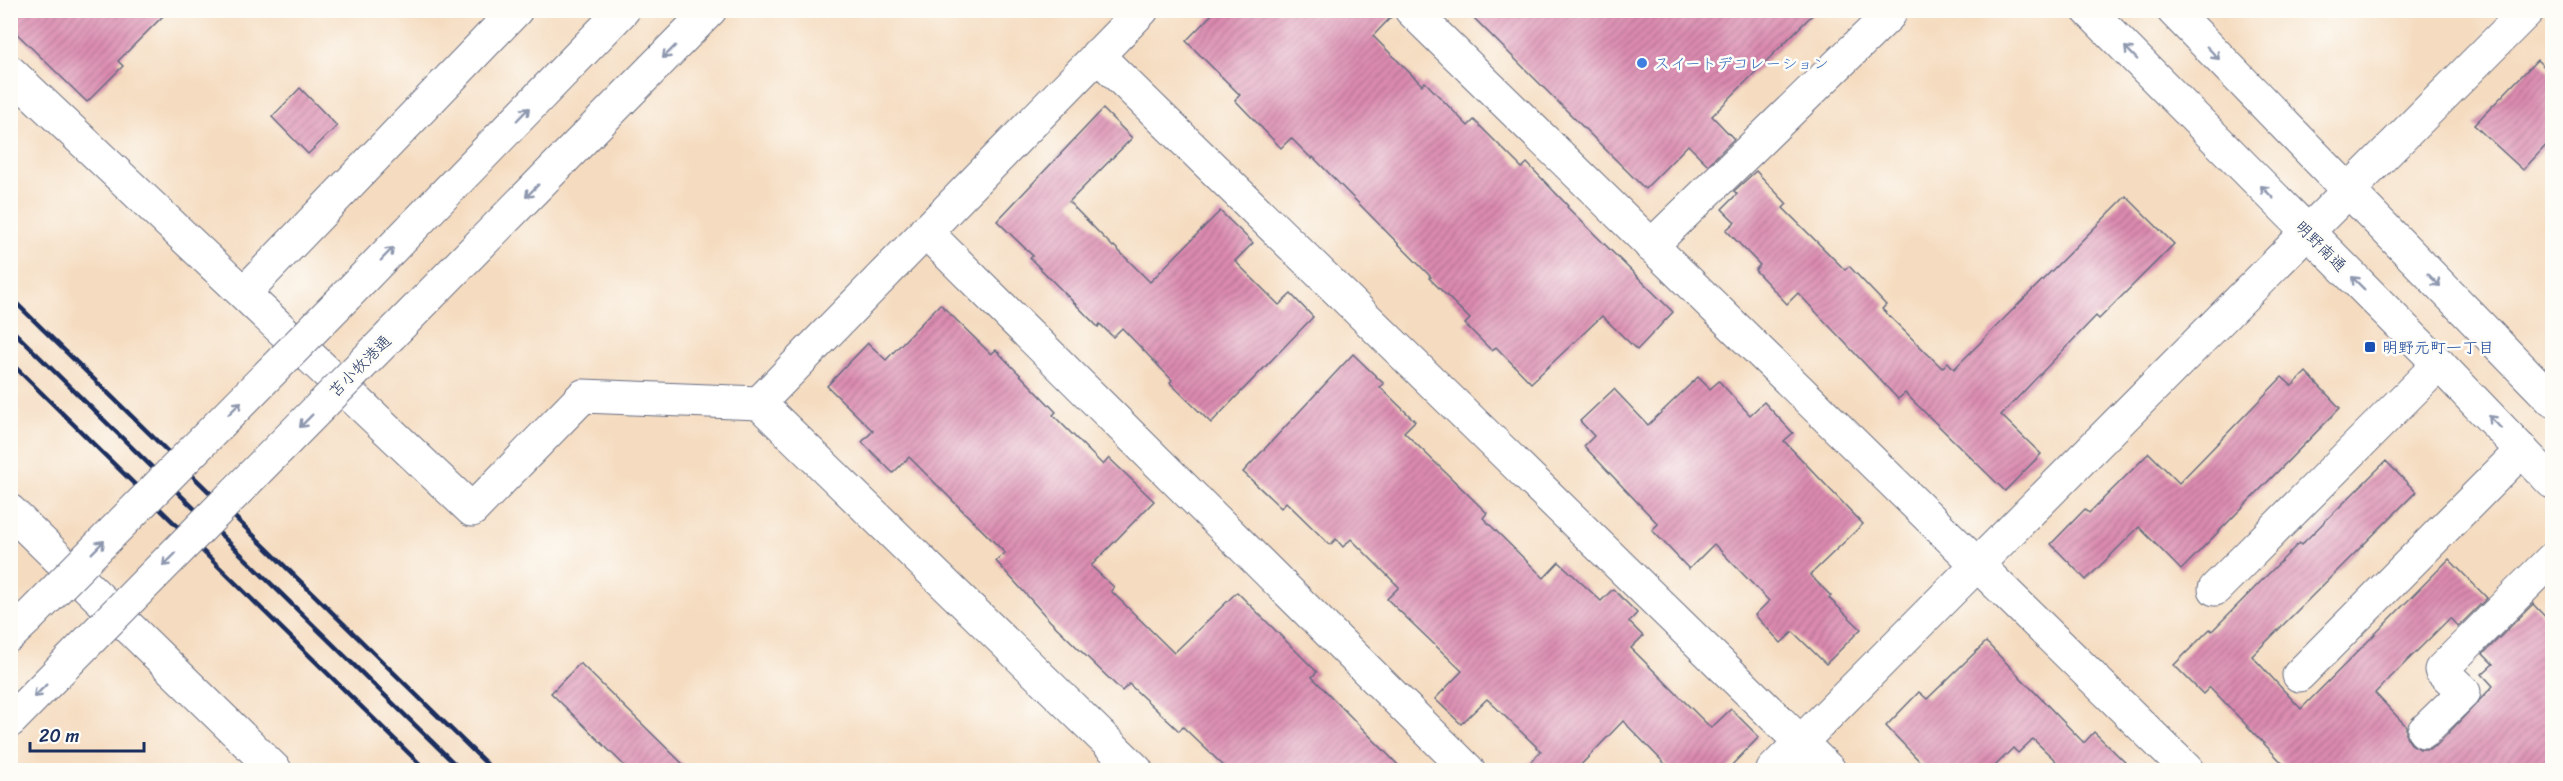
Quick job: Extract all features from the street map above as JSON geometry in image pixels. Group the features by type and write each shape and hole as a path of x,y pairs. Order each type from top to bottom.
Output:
{"street":[{"path":"244,293 516,10"},
{"path":"19,627 346,296 623,10"},
{"name":"苫小牧港通","path":"10,721 710,10"},
{"path":"759,403 1142,10"},
{"path":"1410,10 2187,771"},
{"name":"明野南通","path":"2088,10 2553,482"},
{"path":"2173,10 2553,400"},
{"path":"1773,771 2309,234 2528,10"},
{"path":"1652,246 1888,12"},
{"path":"1096,55 1829,771"},
{"path":"10,72 472,510 583,396 759,403 1136,771"},
{"path":"925,231 1468,771"},
{"path":"2215,589 2439,364"},
{"path":"2299,675 2522,450"},
{"path":"10,512 275,771"},
{"path":"2424,731 2464,692 2441,670 2553,560"}],"building":[{"path":"10,10 169,10 118,61 123,66 87,102 10,27"},
{"path":"1216,10 1393,10 1393,15 1373,36 1422,85 1425,82 1468,126 1474,120 1522,168 1527,163 1567,207 1673,312 1637,350 1602,316 1531,383 1496,347 1492,351 1465,324 1470,319 1313,157 1312,159 1291,138 1281,148 1235,100 1240,95 1186,41"},
{"name":"スイートデコレーション","path":"1466,10 1817,10 1712,116 1734,139 1708,165 1688,145 1645,189"},
{"path":"2537,60 2553,75 2553,138 2523,170 2474,125"},
{"path":"300,88 337,126 308,154 272,117"},
{"path":"1103,109 1132,138 1069,202 1113,247 1150,282 1220,211 1253,243 1235,261 1279,305 1291,294 1313,317 1211,423 1170,383 1172,380 1122,328 1113,337 1100,324 1098,327 1030,258 1033,256 997,221"},
{"path":"1756,171 1787,204 1783,208 1845,270 1849,266 1886,305 1882,309 1942,368 1948,362 1954,369 2126,196 2174,244 2099,319 2096,316 2001,415 2041,454 2005,491 1905,393 1898,399 1798,293 1787,304 1755,270 1760,265 1726,230 1735,222 1722,209 1737,194 1734,191"},
{"path":"940,304 991,354 996,350 1056,412 1053,415 1103,465 1109,458 1154,501 1091,566 1114,587 1111,591 1174,653 1237,592 1317,672 1312,677 1404,771 1228,770 1183,727 1179,731 1129,684 1122,691 1050,621 996,561 1005,553 909,457 893,473 862,442 873,431 827,386 868,343 886,360"},
{"path":"1353,354 1384,384 1380,387 1415,421 1404,432 1487,513 1483,518 1544,578 1559,562 1601,601 1613,589 1637,613 1629,622 1643,636 1631,648 1711,728 1731,709 1759,737 1726,771 1672,771 1623,721 1575,771 1522,771 1541,751 1487,699 1461,724 1435,699 1462,671 1387,599 1399,587 1351,539 1343,547 1336,539 1330,545 1286,502 1281,508 1243,472"},
{"path":"2306,372 2340,408 2181,570 2139,527 2086,580 2051,544 2085,509 2089,513 2149,453 2179,483 2282,377 2292,386"},
{"path":"1698,377 1710,389 1719,381 1750,415 1764,402 1793,433 1784,441 1863,524 1810,575 1831,596 1829,598 1861,629 1826,664 1793,632 1781,643 1755,615 1769,601 1714,544 1689,569 1652,530 1658,524 1584,446 1594,436 1580,421 1614,389 1648,425"},
{"path":"2386,461 2416,492 2252,656 2301,709 2449,559 2487,598 2458,627 2450,618 2375,693 2406,726 2406,736 2411,744 2420,749 2429,749 2437,745 2493,686 2482,674 2493,664 2483,654 2533,604 2553,625 2553,771 2290,771 2210,687 2203,694 2174,665 2210,629 2212,631 2299,543 2301,545"},
{"path":"1986,642 2084,743 2094,732 2134,771 2058,771 2062,767 2033,739 2018,753 2013,748 1990,771 1929,771 1886,726 1919,692 1927,699"},
{"path":"580,663 690,771 630,771 551,693"}],"railway":[{"path":"10,297 493,770"},
{"path":"10,328 461,770"},
{"path":"10,362 426,770"}],"place":[{"name":"スイートデコレーション","path":"1642,63"},
{"name":"明野元町一丁目","path":"2370,347"}]}
